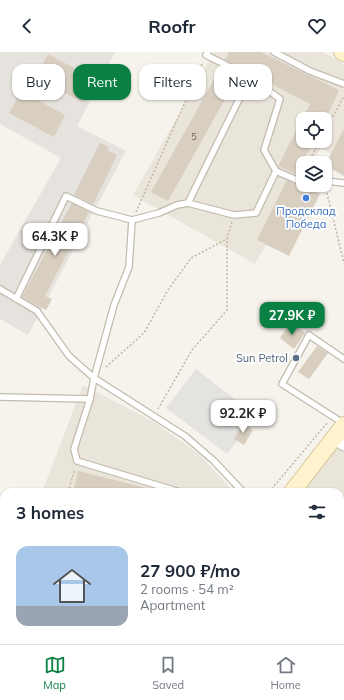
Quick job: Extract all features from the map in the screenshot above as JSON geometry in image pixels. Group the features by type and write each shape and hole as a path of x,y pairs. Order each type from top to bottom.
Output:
{"main road":[{"path":"296,488 339,442 340,422"}],"lane":[{"path":"274,52 310,71 344,84"},
{"path":"207,53 227,64"},
{"path":"272,93 280,99 264,150 276,171 296,180"},
{"path":"188,203 239,100"},
{"path":"16,299 66,196 97,211 132,220 159,213 177,205 188,203 234,215 256,213 276,171"},
{"path":"332,182 344,183"},
{"path":"132,220 129,267 114,305 94,378 90,399 74,450 78,461 167,488"},
{"path":"0,289 37,311 68,356 94,378 185,436 214,461 239,488"},
{"path":"340,422 282,384 309,335 344,359"},
{"path":"0,397 90,399"}],"path":[{"path":"132,220 207,53"},
{"path":"332,118 344,96"},
{"path":"326,192 344,263"},
{"path":"154,415 192,350 227,310 227,240 234,215"},
{"path":"94,378 144,333 168,290 191,258 227,240"},
{"path":"273,488 340,422"},
{"path":"69,488 78,461"}],"shaded area":[{"path":"0,52 115,52 109,64 73,64 73,100 90,100 77,126 126,151 28,335 0,319 0,265 61,158 0,124"},
{"path":"214,52 323,52 344,64 344,161 321,148 316,156 296,156 296,191 255,264 133,195 187,100 206,100 206,66"},
{"path":"196,369 256,416 227,454 166,408"},
{"path":"83,385 154,422 200,455 230,488 44,488"},
{"path":"334,438 344,445 344,488 295,488"}],"building":[{"path":"229,52 261,52 339,90 329,112 306,112 310,104 272,84 272,64 233,64 225,60"},
{"path":"48,54 73,68 73,97 65,93 65,64 42,64"},
{"path":"214,80 214,100 225,100 168,201 151,192 203,100 206,100 206,94"},
{"path":"16,100 38,100 65,115 54,137 9,113"},
{"path":"344,129 344,176 332,169 332,156 330,156"},
{"path":"296,131 296,148 310,148 306,156 296,156 296,174 278,166"},
{"path":"100,143 109,147 107,150 117,155 93,204 74,195"},
{"path":"287,180 296,184 296,192 316,192 320,194 289,256 257,240"},
{"path":"72,203 89,212 45,296 52,299 46,310 22,297"},
{"path":"291,322 305,333 294,349 280,338"},
{"path":"317,346 328,353 309,379 298,372"},
{"path":"243,423 253,430 244,445 234,439"},
{"path":"78,471 147,488 74,488"}],"place":[{"name":"Продсклад Победа","path":"306,198"},
{"name":"Sun Petrol","path":"296,358"}]}
